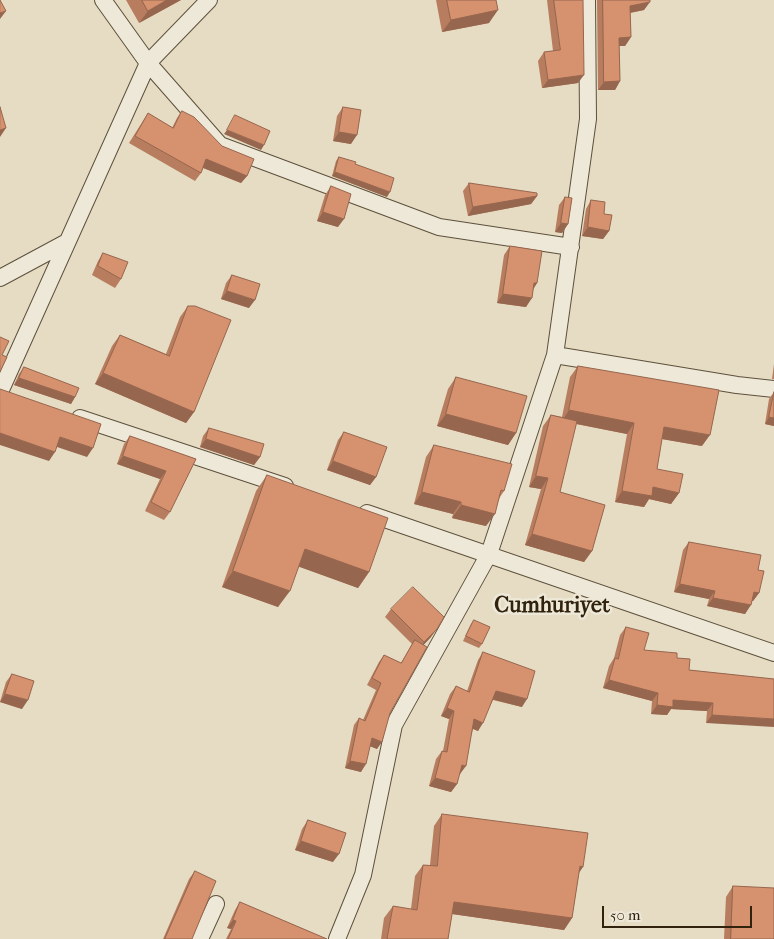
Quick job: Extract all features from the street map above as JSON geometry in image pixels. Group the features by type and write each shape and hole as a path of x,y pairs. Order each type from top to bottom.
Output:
{"street":[{"path":"103,0 148,63 220,145 439,227 571,247"},
{"path":"19,398 0,391 148,63 209,0"},
{"path":"338,939 363,875 394,725 489,554 555,355 588,119 587,0"},
{"path":"0,278 67,242"},
{"path":"555,355 737,385 774,388"},
{"path":"66,413 301,491"},
{"path":"348,507 774,653"},
{"path":"200,939 216,904"}],"building":[{"path":"0,0 6,11 0,13"},
{"path":"142,0 167,0 148,11"},
{"path":"447,0 496,0 498,10 451,20"},
{"path":"554,0 583,0 584,75 548,80 544,52 560,50"},
{"path":"603,0 650,0 650,2 630,6 631,37 619,38 620,81 604,82"},
{"path":"0,107 6,128 0,130"},
{"path":"343,107 361,110 357,135 339,132"},
{"path":"182,111 194,117 222,146 254,159 247,176 206,159 201,173 135,136 148,113 173,128"},
{"path":"235,115 270,131 264,145 227,130"},
{"path":"339,157 394,178 390,192 335,172"},
{"path":"469,183 537,193 537,196 473,207"},
{"path":"331,186 351,194 344,219 323,212"},
{"path":"565,197 572,198 568,224 561,223"},
{"path":"591,200 605,202 604,214 612,215 609,231 588,227"},
{"path":"510,246 542,251 537,283 534,283 532,298 503,294"},
{"path":"103,253 128,262 121,279 98,266"},
{"path":"232,275 260,284 255,300 227,291"},
{"path":"188,306 195,306 231,320 194,412 103,373 120,335 169,356"},
{"path":"0,337 9,341 2,355 7,357 0,372"},
{"path":"578,366 719,390 710,435 664,427 657,469 683,474 679,493 653,487 652,496 622,491 634,423 569,410"},
{"path":"24,367 79,388 75,397 19,378"},
{"path":"456,377 527,396 516,433 446,414"},
{"path":"0,389 101,424 93,448 60,437 55,452 0,433"},
{"path":"774,392 774,418 769,417"},
{"path":"551,415 577,421 560,492 605,505 592,551 532,534 548,478 536,476"},
{"path":"209,428 264,444 260,457 206,439"},
{"path":"344,432 387,447 376,477 333,461"},
{"path":"130,436 196,459 170,512 151,502 166,471 123,456"},
{"path":"434,445 512,464 504,491 501,490 495,514 461,505 461,502 422,492"},
{"path":"267,475 388,518 369,572 305,549 290,591 233,571"},
{"path":"689,542 761,555 758,570 764,571 759,593 754,592 751,605 713,598 715,591 680,584"},
{"path":"413,587 444,617 437,629 424,642 391,609"},
{"path":"474,620 490,627 482,644 466,636"},
{"path":"626,627 649,633 644,650 677,653 677,658 690,659 689,670 774,679 774,719 712,715 713,703 673,700 673,707 657,705 658,693 609,680 615,658 618,659"},
{"path":"415,640 427,647 390,713 382,742 372,738 366,764 350,761 359,718 365,721 381,683 372,678 384,655 401,663"},
{"path":"483,652 535,671 527,699 496,691 483,723 474,719 466,766 462,765 457,784 435,778 442,751 447,752 454,711 447,708 456,686 469,692"},
{"path":"12,674 34,681 28,700 5,694"},
{"path":"442,814 588,833 583,867 580,866 572,918 454,902 448,939 387,939 393,906 417,910 423,865 437,866"},
{"path":"308,820 346,833 339,854 301,841"},
{"path":"195,871 216,881 192,939 165,939"},
{"path":"733,886 774,888 774,939 731,939"},
{"path":"240,902 327,939 228,939 236,921 233,920"}],"district":[{"name":"Cumhuriyet","path":"552,607"}]}
